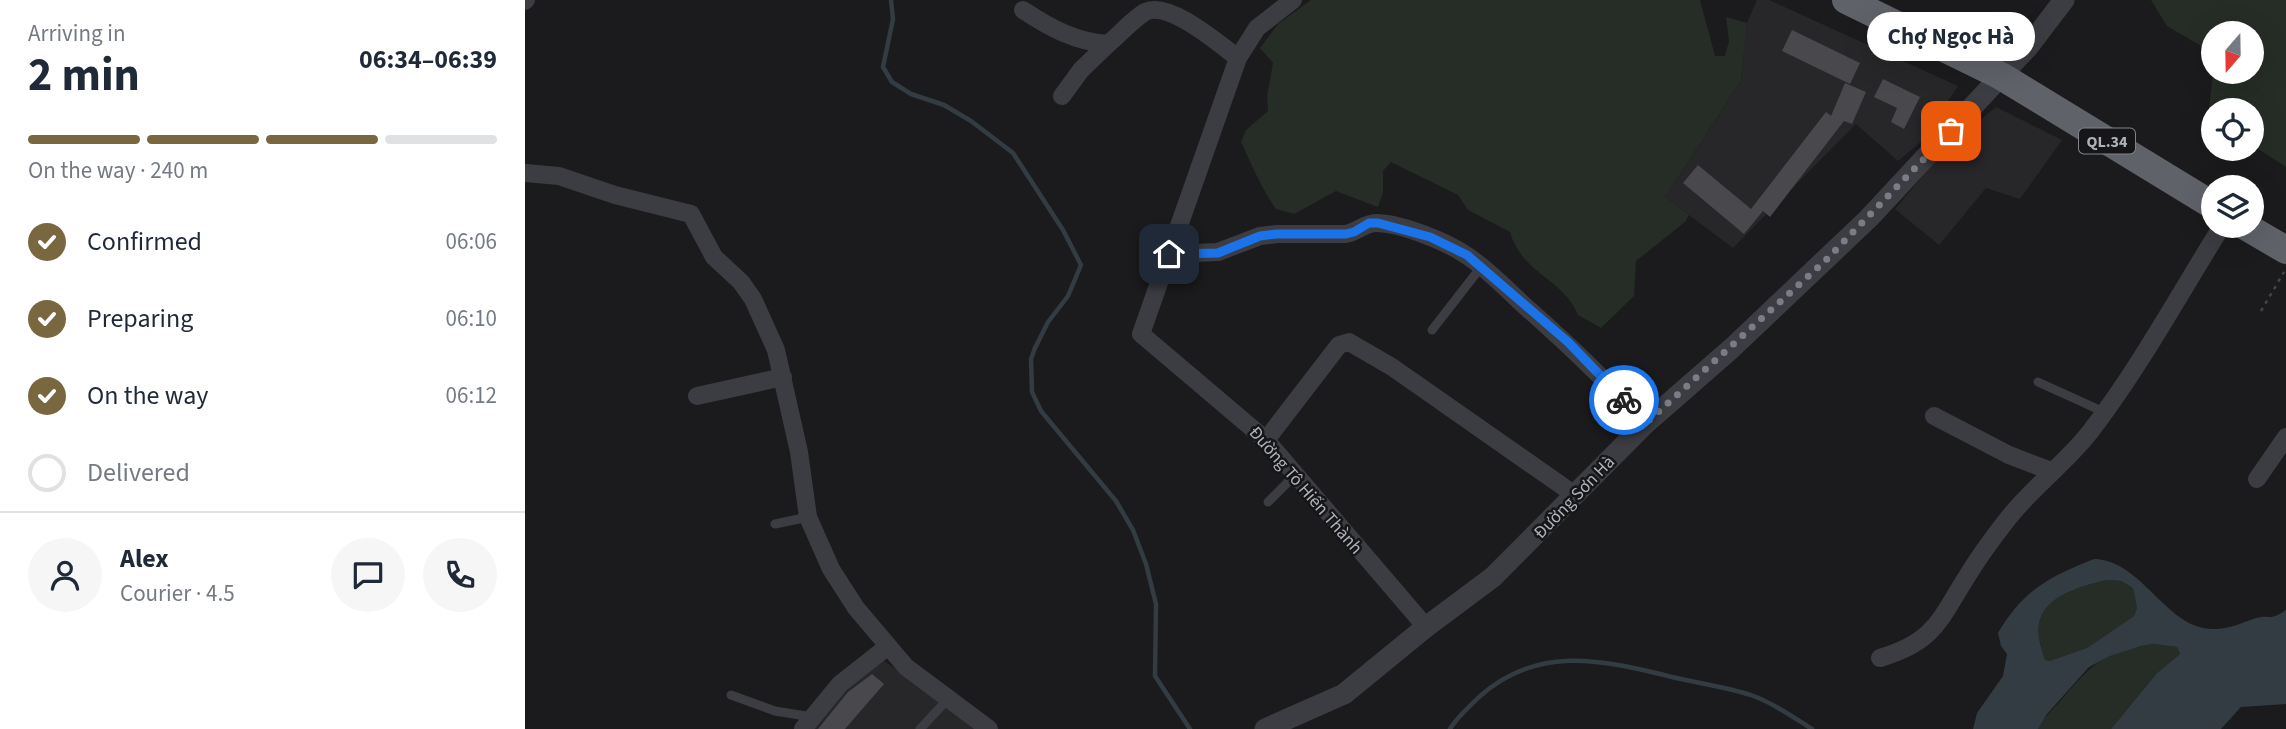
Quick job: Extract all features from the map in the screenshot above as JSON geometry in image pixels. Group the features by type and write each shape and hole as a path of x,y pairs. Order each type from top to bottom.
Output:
{"highway":[{"name":"QL.34","path":"1846,0 2001,76 2201,198"},
{"path":"2264,237 2286,250"}],"street":[{"name":"Đường Tô Hiến Thành","path":"1293,0 1258,28 1238,58 1141,334 1266,440 1426,627"},
{"name":"Đường Sơn Hà","path":"1265,729 1344,694 1493,577 1645,424 1833,254 2029,46 2064,0"},
{"path":"1062,96 1081,70 1108,44 1146,12 1160,8 1178,15 1238,58"},
{"path":"1023,10 1047,26 1081,41 1108,44"},
{"path":"525,173 559,176 615,195 691,214 714,257 741,282 753,299 776,350 799,453 808,517 831,569 856,608 906,667 989,729"},
{"path":"1169,254 1218,253 1260,236 1277,234 1346,234 1369,223 1378,223 1441,242 1467,255 1568,342 1645,424"},
{"path":"1881,658 1911,647 1937,626 1970,572 2007,520 2074,450 2104,412 2214,238"},
{"path":"1266,440 1339,345 1349,342 1436,396 1576,495"},
{"path":"697,396 783,377"},
{"path":"1934,416 2008,455 2051,471"},
{"path":"2257,478 2286,437"},
{"path":"809,723 840,684 887,647"}],"lane":[{"path":"1433,330 1481,267"},
{"path":"2038,382 2104,412"},
{"path":"1268,502 1296,474"},
{"path":"775,524 808,517"},
{"path":"731,695 809,723"},
{"path":"920,729 948,699"}],"path":[{"path":"2261,310 2286,270"}],"shaded area":[{"path":"1311,0 1700,0 1715,56 1725,56 1729,41 1726,17 1747,23 1741,81 1665,197 1689,215 1685,222 1636,261 1634,296 1601,328 1578,315 1563,292 1524,257 1510,232 1468,210 1458,195 1391,162 1383,171 1383,192 1378,207 1336,191 1294,214 1276,209 1261,185 1241,142 1246,130 1268,111 1267,96 1273,63 1260,48 1278,24"},
{"path":"1757,0 1769,0 1958,86 1922,141 1898,161 1856,124 1733,248 1665,197 1741,81 1747,23"},
{"path":"2151,0 2286,0 2286,167 2264,153 2264,98 2210,98 2212,84 2265,84 2265,21 2201,21 2201,46 2167,26"},
{"path":"1996,107 2062,140 2020,199 1986,188 1939,245 1895,209 1948,146"},
{"path":"2094,559 2111,562 2127,570 2168,608 2197,626 2225,628 2256,618 2273,617 2286,610 2286,704 2241,707 2221,729 2111,729 2157,673 2180,654 2177,647 2153,644 2110,656 2089,667 2047,714 2038,729 1973,729 1977,713 2003,676 2007,654 2001,646 1998,633 2007,618 2027,595 2050,579","holes":["2106,580 2121,581 2133,588 2137,608 2134,616 2087,648 2050,661 2045,660 2039,638 2039,624 2050,604 2082,587"]},
{"path":"2106,580 2121,581 2133,588 2137,608 2134,616 2087,648 2050,662 2045,660 2039,638 2039,624 2043,613 2050,604 2070,591"},
{"path":"2153,644 2177,647 2180,654 2157,673 2111,729 2038,729 2073,686 2101,661 2122,651"},
{"path":"877,656 894,668 975,729 808,729"}],"building":[{"path":"1792,30 1860,63 1850,84 1782,51"},
{"path":"1883,79 1920,97 1904,129 1891,122 1897,108 1874,97"},
{"path":"1845,83 1866,92 1852,124 1844,121 1770,217 1763,211 1744,234 1683,183 1698,165 1751,209 1826,112 1831,116"},
{"path":"872,674 884,684 845,729 818,729 848,692"}],"waterway":[{"path":"891,0 893,19 883,67 892,82 911,94 944,105 971,121 1013,153 1063,230 1081,265 1068,296 1048,322 1035,348 1031,359 1032,392 1041,411 1116,501 1133,530 1146,564 1156,604 1155,676 1190,729"},
{"path":"1450,729 1479,697 1501,680 1524,669 1571,661 1621,666 1741,692 1783,710 1812,729"}],"way so far":[{"path":"1624,400 1645,424 1824,262 1951,131"}],"place":[{"name":"Chợ Ngọc Hà","path":"1951,131"}],"route":[{"path":"1169,254 1218,253 1260,236 1277,234 1346,234 1369,223 1390,225 1430,237 1467,255 1568,342 1624,400"}]}
